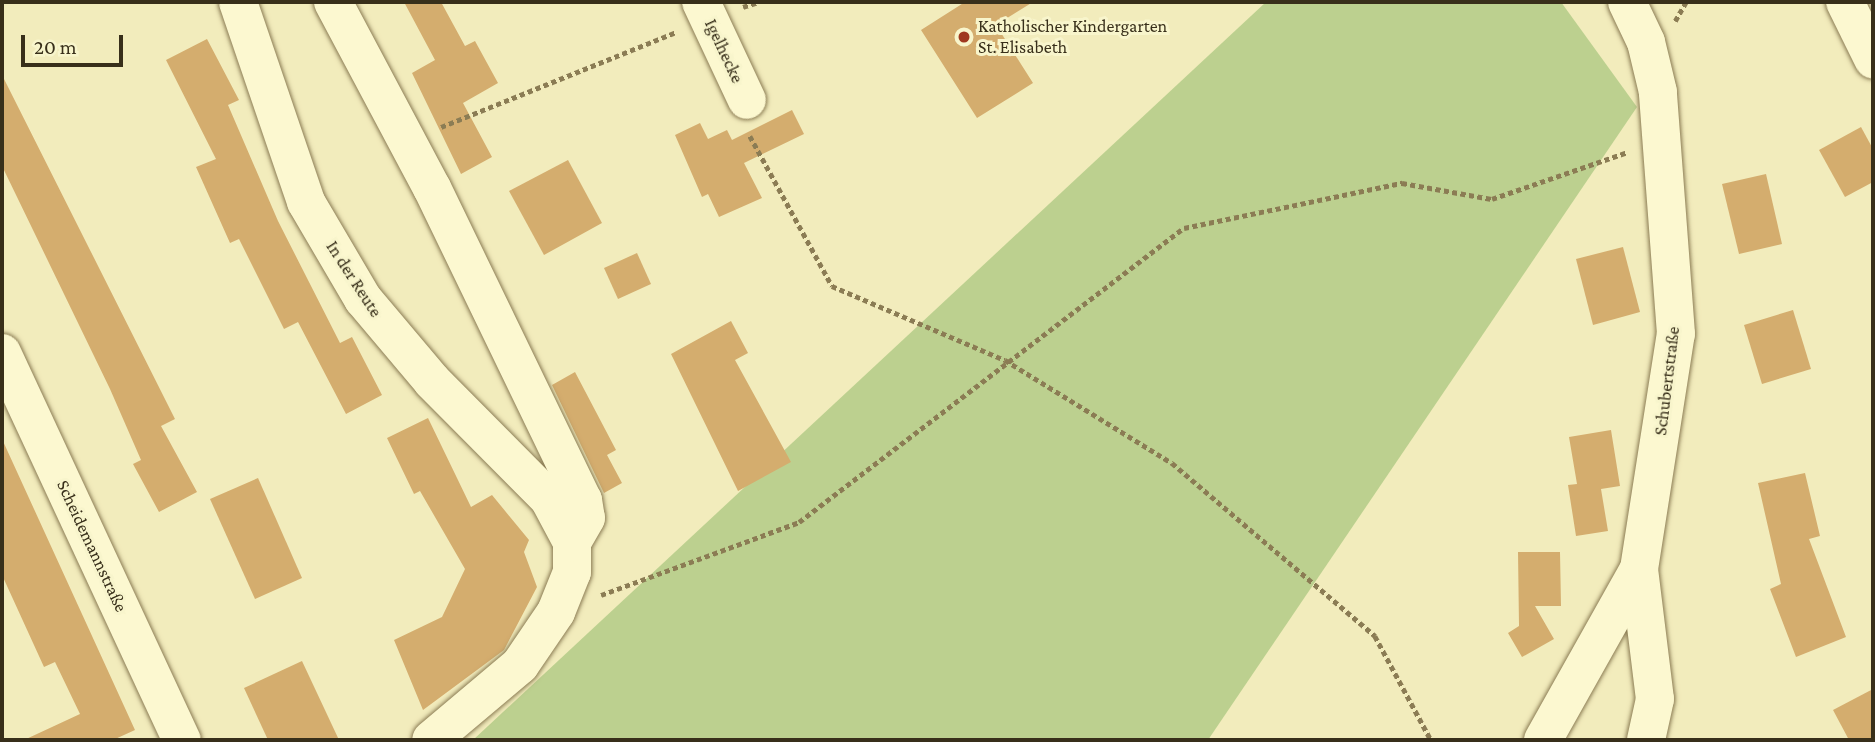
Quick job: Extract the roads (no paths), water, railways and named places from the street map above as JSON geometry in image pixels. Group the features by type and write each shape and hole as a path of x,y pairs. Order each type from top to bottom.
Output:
{"street":[{"name":"In der Reute","path":"238,2 306,202 363,299 432,381 549,499 572,542"},
{"path":"333,2 583,500 586,518 572,542 572,572 556,612 520,665 431,740"},
{"name":"Schubertstraße","path":"1543,740 1639,569 1676,334 1658,92 1646,43 1627,2"},
{"path":"1845,2 1873,59"},
{"name":"Igelhecke","path":"705,10 747,100"},
{"name":"Scheidemannstraße","path":"2,353 182,740"},
{"path":"1639,569 1655,699 1646,740"}],"place":[{"name":"Katholischer Kindergarten St. Elisabeth","path":"964,37"}]}
